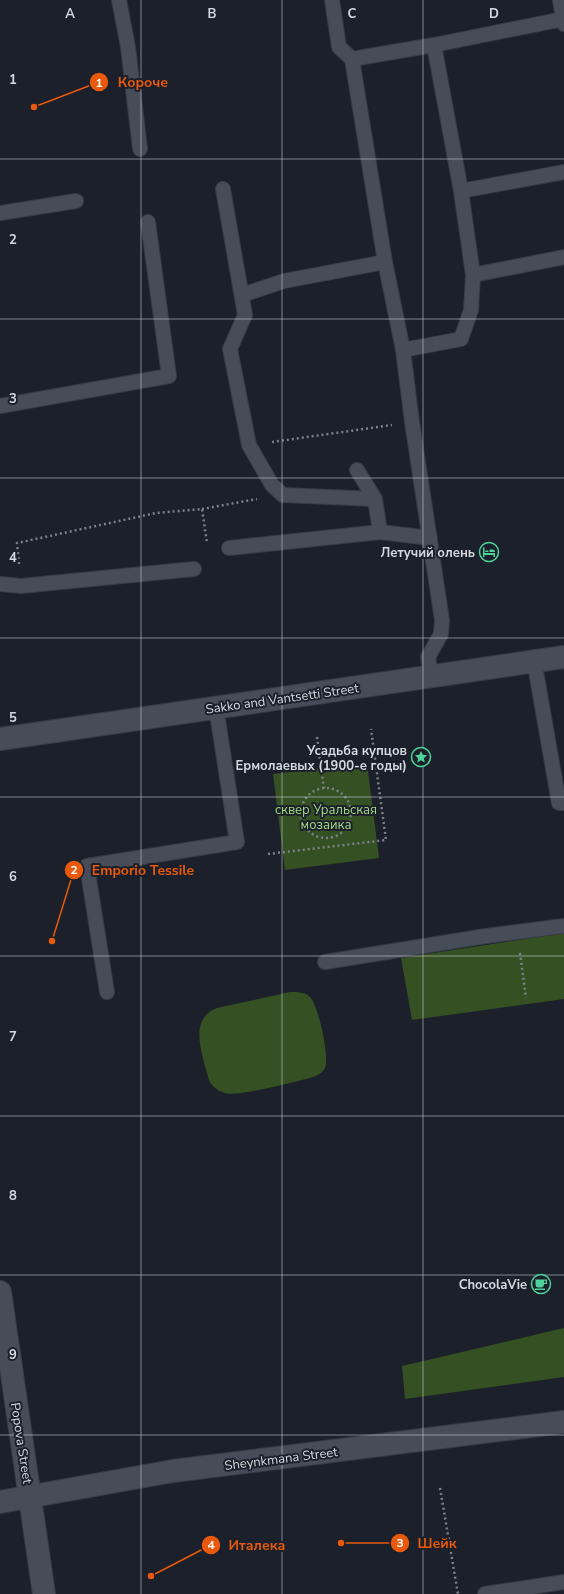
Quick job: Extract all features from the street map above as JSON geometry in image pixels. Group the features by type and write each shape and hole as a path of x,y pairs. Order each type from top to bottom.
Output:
{"street":[{"name":"Sakko and Vantsetti Street","path":"0,739 534,660 564,657"},
{"name":"Popova Street","path":"0,1292 44,1594"},
{"name":"Sheynkmana Street","path":"0,1502 173,1472 564,1422"}],"lane":[{"path":"119,0 128,47 140,149"},
{"path":"332,0 340,46 352,59 385,262 403,350 412,422 442,620 441,634 428,657 431,676"},
{"path":"352,59 564,22 560,0"},
{"path":"403,350 461,339 471,310 473,275 461,191 434,45"},
{"path":"461,191 564,172"},
{"path":"222,189 245,315 230,349 248,445 272,485 283,495 375,499"},
{"path":"0,213 76,201"},
{"path":"0,406 169,376 148,222"},
{"path":"473,275 564,257"},
{"path":"242,295 284,281 385,262"},
{"path":"357,470 375,499 380,532"},
{"path":"229,548 380,532 430,538"},
{"path":"0,584 21,586 194,569"},
{"path":"534,660 559,804 564,803"},
{"path":"107,992 87,866 237,842 216,707"},
{"path":"325,962 516,932 564,926"},
{"path":"485,1594 564,1582"}],"path":[{"path":"248,445 412,422"},
{"path":"21,586 17,543 156,513 202,509 283,495"},
{"path":"202,509 208,546"},
{"path":"268,854 386,840 371,729"},
{"path":"317,737 324,789"},
{"path":"329,788 339,792 347,799 351,808 350,819 346,829 338,835 328,838 317,837 309,832 302,823 301,813 303,803 309,794 318,789 324,789 329,788"},
{"path":"516,932 526,998"},
{"path":"440,1488 458,1594"}],"green space":[{"name":"сквер Уральская мозаика","path":"367,763 379,858 285,870 273,774"},
{"path":"564,933 564,999 412,1020 401,958"},
{"path":"290,992 306,994 313,1002 320,1020 325,1043 326,1062 324,1070 310,1078 279,1086 241,1093 225,1093 215,1088 209,1080 201,1050 200,1029 202,1021 208,1013 217,1008"},
{"path":"564,1328 564,1377 405,1399 402,1366"}],"place":[{"name":"Короче","path":"34,107"},
{"name":"Летучий олень","path":"489,552"},
{"name":"Усадьба купцов Ермолаевых (1900-е годы)","path":"421,757"},
{"name":"Emporio Tessile","path":"52,941"},
{"name":"ChocolaVie","path":"541,1284"},
{"name":"Шейк","path":"341,1543"},
{"name":"Италека","path":"151,1576"}]}
